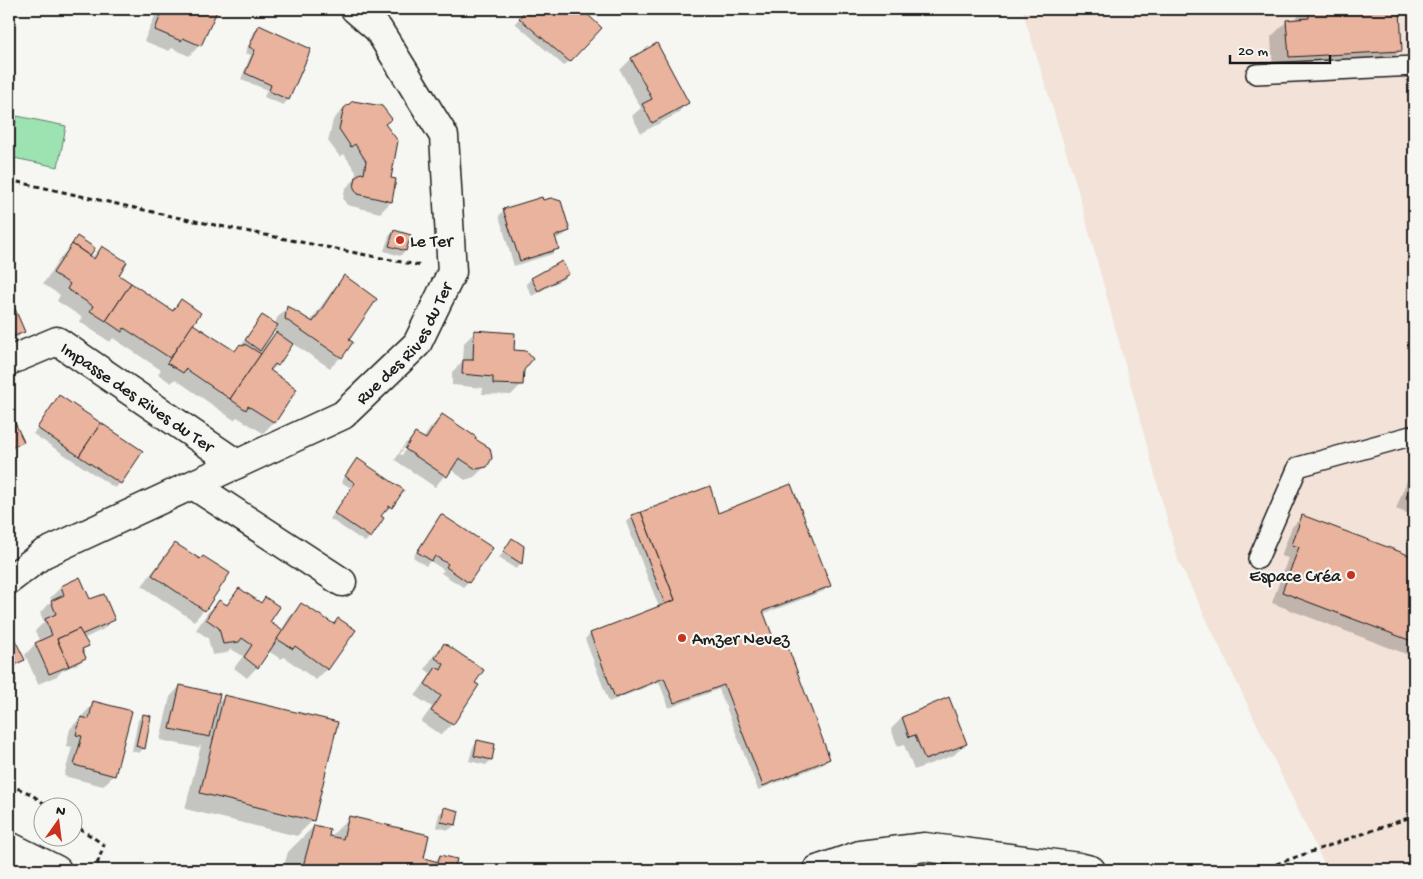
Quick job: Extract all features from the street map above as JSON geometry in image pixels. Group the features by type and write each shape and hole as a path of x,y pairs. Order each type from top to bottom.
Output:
{"street":[{"name":"Rue des Rives du Ter","path":"9,580 42,554 343,416 417,344 452,272 444,136 378,29 355,9"},
{"name":"Impasse des Rives du Ter","path":"9,361 57,341 237,464"},
{"path":"193,484 342,582"},
{"path":"9,846 58,870"},
{"path":"817,870 860,855 924,848 1091,870"}],"lane":[{"path":"1256,74 1414,66"},
{"path":"1258,559 1298,467 1414,436"}],"path":[{"path":"9,180 180,218 452,272"},
{"path":"9,785 33,796"},
{"path":"1258,870 1414,816"},
{"path":"82,830 104,845 96,870"}],"shaded area":[{"path":"1022,9 1414,9 1414,870 1327,870 1178,560 1077,187"}],"green space":[{"path":"17,116 66,126 58,167 9,157"}],"building":[{"path":"163,9 218,9 201,46 183,38 181,41 155,30"},
{"path":"527,9 584,9 602,28 570,62 519,18"},
{"path":"1309,9 1400,9 1402,51 1289,57 1286,20 1309,18"},
{"path":"259,25 311,49 289,100 269,91 271,85 245,73 255,50 249,47"},
{"path":"657,43 689,103 652,123 642,104 652,99 631,58"},
{"path":"353,101 382,106 392,119 385,124 398,141 391,178 396,179 392,202 358,194 354,188 356,176 361,173 364,174 366,161 355,144 351,147 339,129 344,108"},
{"path":"542,197 543,200 551,198 561,201 570,231 555,236 559,249 520,261 503,209"},
{"name":"Le Ter","path":"394,230 411,235 406,251 389,246"},
{"path":"77,236 95,248 90,256 72,244"},
{"path":"72,244 94,259 102,246 127,262 119,275 131,283 106,321 90,311 93,306 67,289 70,284 53,273"},
{"path":"562,261 569,274 538,291 531,278"},
{"path":"344,275 377,299 349,340 353,342 342,358 285,319 287,306 313,322"},
{"path":"131,283 173,311 181,299 201,313 170,358 124,328 122,332 106,321"},
{"path":"9,295 25,332 9,338"},
{"path":"262,315 278,325 260,351 245,340"},
{"path":"193,324 235,351 240,344 244,346 245,344 261,354 230,399 186,369 183,373 167,363"},
{"path":"474,330 515,333 514,350 526,351 533,359 524,370 523,385 493,384 493,377 462,374 463,360 473,360"},
{"path":"276,332 293,344 278,366 275,364 270,370 297,389 275,423 248,406 246,410 230,399"},
{"path":"59,395 101,423 79,456 37,428"},
{"path":"9,410 24,442 9,448"},
{"path":"442,414 490,448 492,458 487,467 476,469 459,458 447,477 405,449 415,433 426,439"},
{"path":"101,423 143,451 121,484 79,456"},
{"path":"357,458 404,490 392,508 389,506 381,516 384,518 371,538 334,513 355,483 345,476"},
{"path":"1414,476 1414,501 1406,498"},
{"name":"Amzer Nevez","path":"791,484 831,586 763,611 776,645 786,642 830,759 763,786 724,685 674,703 664,678 615,698 590,633 675,600 641,512 710,486 718,513"},
{"path":"641,512 675,600 665,604 631,515"},
{"path":"441,514 493,548 469,583 446,567 448,564 435,556 432,561 417,552"},
{"name":"Espace Créa","path":"1302,515 1414,557 1414,642 1282,592 1299,547 1292,545"},
{"path":"512,538 524,546 522,564 503,552"},
{"path":"175,543 200,559 203,556 230,573 205,611 152,575"},
{"path":"80,577 90,599 104,594 115,620 81,635 79,629 57,639 69,666 49,674 35,643 52,635 45,619 56,614 51,601 64,595 61,586"},
{"path":"239,588 261,603 265,597 280,607 270,622 283,631 258,668 244,657 252,645 242,638 239,642 223,644 219,628 206,619 219,600 227,605"},
{"path":"301,603 334,624 338,618 356,630 328,670 295,646 293,649 277,639"},
{"path":"79,629 89,646 82,649 86,658 69,666 57,639"},
{"path":"13,636 25,660 11,666 15,674 12,677 16,680 9,689 9,638"},
{"path":"444,643 484,670 475,683 479,685 453,725 431,711 441,696 425,684 436,667 441,670 444,664 435,658"},
{"path":"180,685 220,694 210,737 170,729"},
{"path":"224,695 338,722 314,821 200,793"},
{"path":"949,697 967,744 925,760 915,735 909,737 902,717"},
{"path":"93,701 132,711 115,776 74,765 82,736 76,735 81,717 89,719"},
{"path":"143,714 151,716 145,749 136,746"},
{"path":"477,740 495,744 492,760 474,756"},
{"path":"444,807 459,811 456,825 441,822"},
{"path":"349,816 429,835 424,858 438,862 440,855 457,859 454,870 302,870 314,825 330,829 329,836 343,839"}],"place":[{"name":"Le Ter","path":"400,240"},
{"name":"Espace Créa","path":"1351,575"},
{"name":"Amzer Nevez","path":"682,638"}]}
